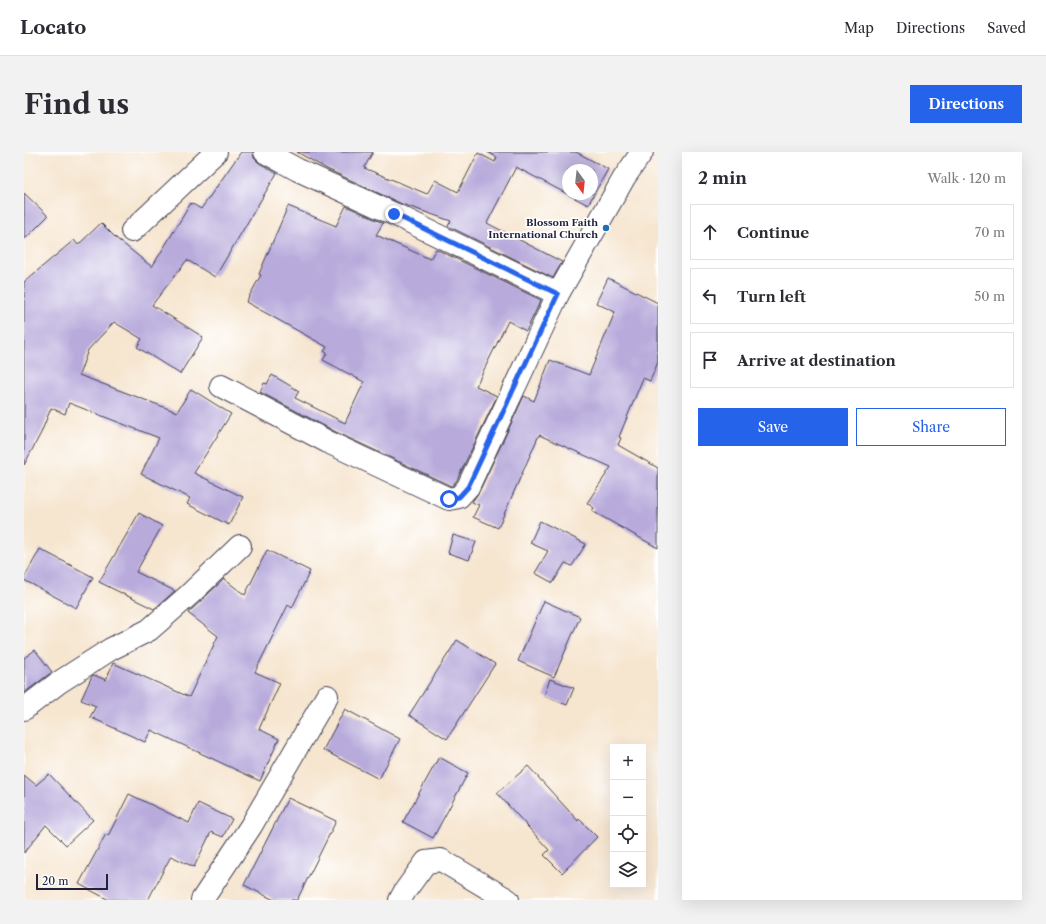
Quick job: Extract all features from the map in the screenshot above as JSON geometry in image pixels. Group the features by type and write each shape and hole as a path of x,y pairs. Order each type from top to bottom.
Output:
{"street":[{"path":"132,231 216,152"},
{"path":"265,152 298,170 394,214 558,294"},
{"path":"221,386 330,442 449,499 459,497 468,487 558,294 624,178 642,152"},
{"path":"24,708 58,683 111,649 149,630 189,595 240,546"},
{"path":"202,900 251,826 327,696"},
{"path":"400,900 426,862 441,860 508,900"}],"building":[{"path":"241,152 253,152 254,158 259,163 277,173 215,277 187,260 152,305 203,337 180,374 137,347 142,339 114,322 88,350 79,375 177,412 191,389 231,414 194,473 243,497 229,525 187,504 190,498 141,474 159,438 69,403 65,414 51,408 41,433 24,465 24,282 74,240 78,245 101,223 116,238 152,267 191,203 201,209"},
{"path":"297,152 373,152 364,168 427,194 435,180 458,192 478,153 495,162 497,157 487,152 576,152 608,169 598,187 598,164 562,164 562,191 516,167 487,223 562,262 553,278 448,226 451,221 402,204 327,169"},
{"path":"24,193 48,216 24,240"},
{"path":"579,200 591,200 588,205"},
{"path":"288,206 336,226 346,206 383,223 376,235 430,259 436,249 541,300 526,331 508,321 476,386 497,396 457,480 452,486 336,432 260,392 264,383 267,384 272,375 299,391 295,398 345,423 364,382 323,360 327,353 324,351 327,347 246,302 261,275 259,274"},
{"path":"608,278 658,303 658,362 650,381 643,378 619,437 621,438 618,445 658,468 658,548 592,511 594,508 587,503 611,467 539,435 498,528 473,517 479,505 472,502 479,492 524,396 534,401 550,360 589,375 615,312 596,303"},
{"path":"139,513 162,526 136,572 175,591 154,609 99,582"},
{"path":"540,521 586,544 572,566 565,563 553,583 535,573 548,551 530,543"},
{"path":"453,535 476,542 469,560 448,553"},
{"path":"40,549 93,577 76,608 24,580"},
{"path":"267,550 310,571 292,608 288,605 255,672 280,683 259,729 279,739 260,781 151,730 145,742 90,717 96,706 81,700 92,676 94,675 106,680 113,663 189,697 218,636 188,613 224,579 245,595"},
{"path":"544,601 580,617 554,677 518,661"},
{"path":"457,640 495,664 447,739 409,715"},
{"path":"35,650 52,672 24,693 24,658"},
{"path":"550,679 574,688 567,705 544,696"},
{"path":"345,709 400,739 379,779 323,750"},
{"path":"439,757 468,773 433,838 403,822"},
{"path":"528,766 578,821 579,819 597,837 562,873 544,855 549,850 497,793"},
{"path":"49,774 93,820 66,845 46,825 24,853 24,775 36,785"},
{"path":"129,794 189,823 198,803 232,819 223,837 211,832 194,867 171,856 148,900 109,900 79,884 106,834 108,836"},
{"path":"288,798 336,821 297,900 274,900 244,885"}],"place":[{"name":"Blossom Faith International Church","path":"606,228"}],"route":[{"path":"394,214 558,294 468,487 459,497 449,499"}]}
